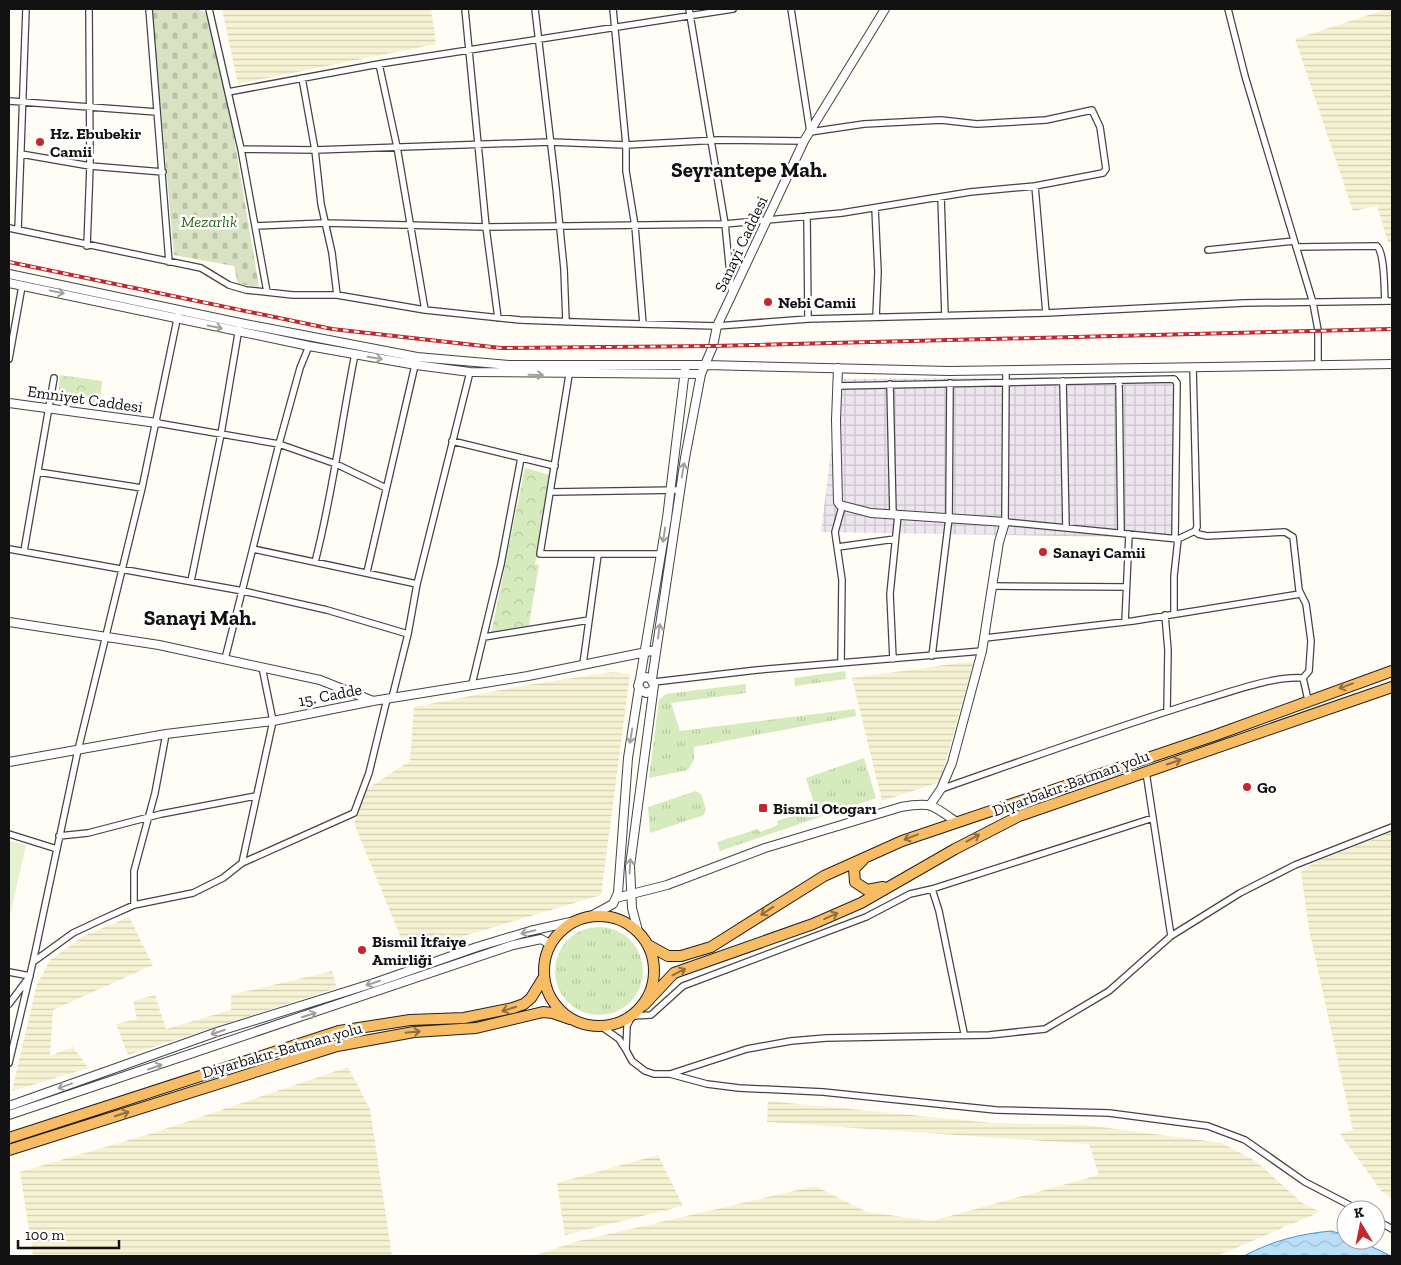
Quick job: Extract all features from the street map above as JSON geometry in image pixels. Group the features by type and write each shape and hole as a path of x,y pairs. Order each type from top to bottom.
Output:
{"highway":[{"name":"Diyarbakır-Batman yolu","path":"648,945 668,956 681,956 711,947 824,876 872,853 955,821 1216,734 1392,671"},
{"name":"Diyarbakır-Batman yolu","path":"644,1005 674,973 813,924 861,903 985,832 1019,816 1392,687"},
{"path":"872,853 857,864 853,875 855,882 867,890 875,890 898,882"},
{"path":"592,916 608,916 625,922 638,931 648,945 654,959 655,975 652,991 644,1005 632,1016 618,1024 602,1027 586,1026 570,1019 557,1008 548,994 544,977 544,960 550,944 561,931 575,921 592,916"},
{"name":"Diyarbakır-Batman yolu","path":"9,1138 339,1031 410,1020 464,1018 513,1008 524,1004 531,998 544,977"},
{"name":"Diyarbakır-Batman yolu","path":"9,1150 338,1046 414,1032 476,1028 543,1012 553,1013 570,1019"}],"street":[{"path":"18,230 26,9"},
{"path":"87,246 90,166 88,9"},
{"path":"149,9 169,262"},
{"path":"209,9 241,149 267,292"},
{"path":"465,9 486,227 498,318"},
{"path":"534,9 564,269 566,322"},
{"path":"613,9 626,145 626,171 635,226 643,324"},
{"path":"228,92 379,64 615,26 690,11 733,9"},
{"path":"255,226 325,222 486,227 725,224 768,221 875,208 941,197 1035,186 1103,174 1106,169 1100,127 1092,110 1046,120 977,124 941,120 864,124 810,132 791,9"},
{"name":"Sanayi Caddesi","path":"638,931 631,896 630,866 656,650 680,490 701,374 706,365 717,326 733,296 804,141 884,9"},
{"path":"1228,9 1245,76 1312,303 1318,330 1318,365"},
{"path":"690,11 725,224 733,296"},
{"path":"379,64 397,147 425,310"},
{"path":"302,78 325,222 332,253 337,295"},
{"path":"9,101 157,112"},
{"path":"241,149 315,150 550,142 626,145 711,141 804,141"},
{"path":"21,154 90,166 163,172"},
{"path":"1035,186 1046,313"},
{"path":"941,197 945,316"},
{"path":"875,208 878,272 876,317"},
{"path":"807,216 808,319"},
{"path":"9,228 87,246 201,268 229,285 246,290 293,295 337,295 425,310 498,318 566,322 717,326 808,319 1046,313 1244,303 1392,301"},
{"path":"1208,250 1295,244 1377,246 1380,249 1382,258 1385,301"},
{"path":"9,274 179,310 310,346 355,354 416,361 509,365 706,365 950,371 1392,364"},
{"path":"9,283 177,319 239,327 470,372 569,375 701,374"},
{"path":"9,360 22,286"},
{"path":"9,1063 30,976 78,750 157,422 179,310"},
{"path":"191,581 221,434 239,327"},
{"path":"225,659 279,444 300,368 310,346"},
{"path":"315,562 330,504 342,417 355,354"},
{"path":"366,572 416,361"},
{"path":"592,916 613,904 616,898 628,758 671,490 686,366"},
{"path":"838,368 838,502 842,507 871,513 1005,522 1177,539 1195,531 1197,527 1192,367"},
{"path":"930,805 952,763 982,651 999,542 1005,522 1006,370"},
{"path":"33,962 73,933 134,905 193,893 223,878 242,864 354,813 369,773 408,634 417,584 470,372"},
{"path":"569,375 540,554 661,554"},
{"path":"24,552 54,378"},
{"path":"837,386 1173,379 1177,383 1177,539 1174,613"},
{"path":"1119,380 1121,533"},
{"path":"1063,381 1066,528"},
{"path":"932,656 949,518 950,383"},
{"path":"890,384 896,515 890,594 893,659"},
{"name":"Emniyet Caddesi","path":"9,403 157,422"},
{"path":"157,422 279,444 336,464 386,488"},
{"path":"452,441 555,466"},
{"path":"472,684 501,564 521,458"},
{"path":"38,472 142,488"},
{"path":"551,492 680,490"},
{"path":"841,663 842,580 836,527 842,507"},
{"path":"940,789 1167,712 1242,689 1289,678 1303,678 1309,671 1311,641 1306,604 1300,594 1295,542 1290,534 1207,536 1198,534 1195,531"},
{"path":"1125,622 1129,534"},
{"path":"838,548 895,539"},
{"path":"9,549 122,567 243,591 326,610 408,634"},
{"path":"254,549 417,584"},
{"path":"583,664 598,555"},
{"path":"992,586 1126,587"},
{"path":"984,638 1125,622 1300,594"},
{"path":"1165,615 1168,650 1167,712"},
{"path":"484,637 589,620"},
{"path":"9,622 159,645 262,667 320,680 373,701"},
{"name":"15. Cadde","path":"9,762 166,734 273,721 656,650"},
{"path":"640,684 644,692 653,684 841,663 982,651"},
{"path":"242,864 273,721 262,667"},
{"path":"640,684 645,677 653,684"},
{"path":"1303,678 1308,700"},
{"path":"134,905 134,871 148,819 166,734"},
{"path":"1146,772 1171,936"},
{"path":"59,836 88,833 148,819 161,814 256,796"},
{"path":"616,898 631,896 667,885 765,848 901,807 922,803 930,805 955,821"},
{"path":"626,1050 627,1026 632,1016 650,1015 683,986 866,918 910,894 932,889 1153,818"},
{"path":"670,1074 747,1049 790,1041 964,1034 988,1035 1045,1029 1109,991 1171,936 1240,893 1295,865 1392,827"},
{"path":"9,834 57,849"},
{"path":"932,889 939,911 964,1034"},
{"path":"9,1106 200,1038 377,982 477,947 530,931 575,921"},
{"path":"9,1116 513,945 541,939 550,944"},
{"path":"9,972 30,976"},
{"path":"9,1004 30,976"},
{"path":"602,1027 619,1039 632,1061 644,1071 654,1074 670,1074 707,1084 739,1088 823,1092 996,1110 1109,1113 1208,1126 1245,1140 1305,1182 1340,1200"}],"shaded area":[{"path":"222,9 431,9 436,44 238,84"},
{"path":"1392,9 1392,243 1388,242 1377,206 1353,211 1295,39"},
{"path":"1175,376 1172,538 821,532 840,379"},
{"path":"974,661 940,782 882,801 852,678"},
{"path":"612,672 630,674 601,895 407,953 354,823 367,789 410,761 414,707 522,686"},
{"path":"1392,832 1392,1198 1382,1192 1340,1134 1353,1130 1309,929 1301,872 1313,863"},
{"path":"129,917 153,965 53,1010 50,1056 73,1047 88,1068 12,1091 37,984 50,960 84,936"},
{"path":"332,971 337,988 128,1055 116,1024 137,1019 133,1001 155,995 166,1029 231,1010 231,995"},
{"path":"348,1067 370,1109 392,1256 33,1256 20,1172 153,1133"},
{"path":"768,1101 993,1123 1086,1125 1222,1143 1257,1162 1301,1202 1320,1212 1217,1256 533,1256 575,1242 815,1186 867,1212 932,1221 1099,1175 1089,1144 767,1122"},
{"path":"658,1155 683,1206 565,1235 557,1183"}],"green space":[{"name":"Mezarlık","path":"152,9 194,9 206,12 229,108 259,287 238,284 234,266 174,255"},
{"path":"60,375 102,381 100,403 58,398"},
{"path":"525,468 550,475 535,564 539,565 528,630 491,634"},
{"path":"845,671 846,679 795,686 794,678"},
{"path":"746,684 746,693 671,703 680,731 855,709 856,716 694,747 694,760 688,770 649,778 659,700 666,694"},
{"path":"864,758 876,798 720,851 717,842 758,829 760,832 778,825 777,821 816,809 806,778"},
{"path":"696,791 701,794 706,809 704,815 650,833 648,807"},
{"path":"9,841 26,845 9,920"},
{"path":"599,927 616,930 630,940 640,954 643,971 640,988 630,1002 616,1012 599,1015 582,1012 568,1002 558,988 555,971 558,954 568,940 582,930"}],"water":[{"path":"1331,1231 1336,1232 1336,1250 1379,1250 1391,1256 1244,1256 1265,1246 1308,1234"}],"railway":[{"path":"9,262 332,329 501,348 713,346 1392,329"}],"place":[{"name":"Hz. Ebubekir Camii","path":"40,142"},
{"name":"Nebi Camii","path":"768,302"},
{"name":"Sanayi Camii","path":"1043,552"},
{"name":"Go","path":"1247,787"},
{"name":"Bismil Otogarı","path":"763,808"},
{"name":"Bismil İtfaiye Amirliği","path":"362,950"}],"district":[{"name":"Seyrantepe Mah.","path":"749,169"},
{"name":"Sanayi Mah.","path":"200,617"}]}
